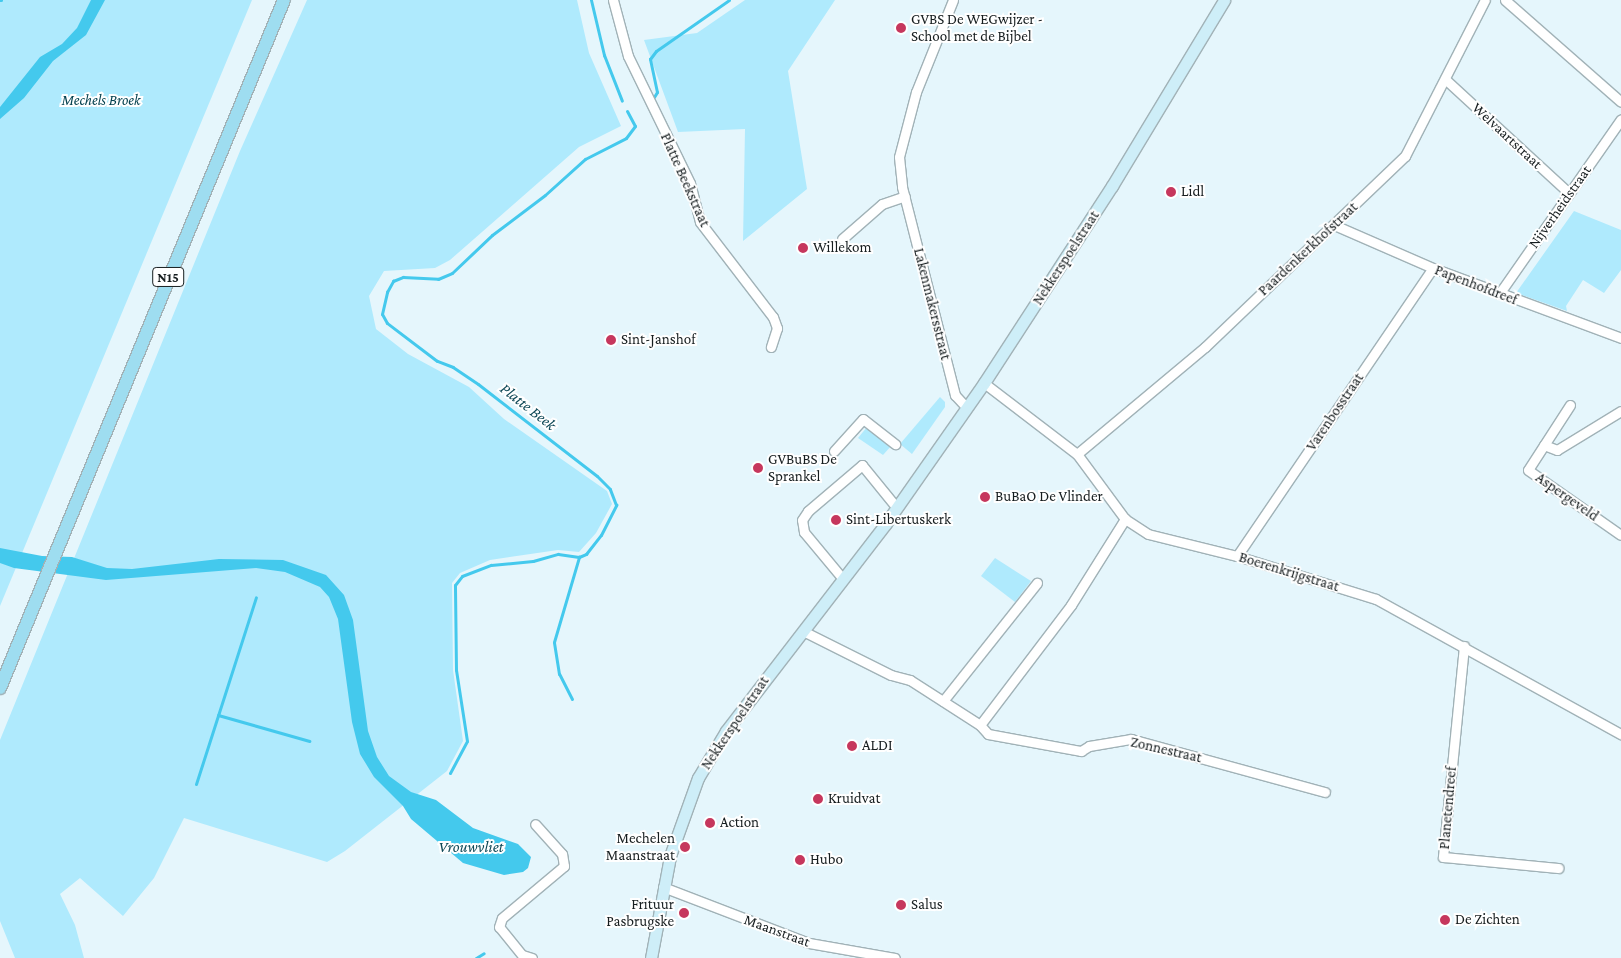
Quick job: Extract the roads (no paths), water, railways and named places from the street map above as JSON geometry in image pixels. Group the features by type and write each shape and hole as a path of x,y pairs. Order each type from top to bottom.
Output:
{"main road":[{"name":"N15","path":"0,688 284,0"},
{"name":"Nekkerspoelstraat","path":"651,958 663,887 679,824 698,778 732,723 897,508 984,383 1112,186 1224,0"}],"street":[{"name":"Platte Beekstraat","path":"613,0 628,56 690,183 700,222 773,317 777,328 771,347"},
{"name":"Lakenmakersstraat","path":"953,0 902,135 899,157 904,196 955,396 966,407"},
{"name":"Paardenkerkhofstraat","path":"1077,454 1205,347 1405,156 1485,0"},
{"path":"1505,0 1621,102"},
{"name":"Welvaartstraat","path":"1445,79 1569,193"},
{"name":"Nijverheidstraat","path":"1499,294 1621,119"},
{"path":"842,239 882,204 904,196"},
{"name":"Papenhofdreef","path":"1334,225 1499,294 1621,338"},
{"name":"Varenbosstraat","path":"1237,556 1433,268"},
{"name":"Boerenkrijgstraat","path":"984,383 1077,454 1125,519 1148,534 1237,556 1376,599 1621,734"},
{"name":"Aspergeveld","path":"1570,405 1528,470 1621,535"},
{"path":"1544,445 1557,450 1621,411"},
{"path":"834,451 863,419 895,444"},
{"path":"842,579 804,532 802,520 808,511 862,465 897,508"},
{"path":"980,725 1071,605 1125,519"},
{"path":"943,701 1037,583"},
{"name":"Zonnestraat","path":"803,631 891,675 910,680 980,725 988,734 1081,750 1089,746 1132,739 1325,792"},
{"name":"Planetendreef","path":"1464,646 1443,857 1558,868"},
{"path":"532,958 522,955 499,926 502,918 554,876 565,861 535,824"},
{"name":"Maanstraat","path":"663,887 809,944 895,958"}],"water":[{"path":"91,0 105,0 86,35 53,61 24,98 0,119 0,107 40,57 62,44 77,28"},
{"name":"Vrouwvliet","path":"0,548 42,556 72,557 107,568 132,569 219,559 283,560 326,575 344,595 353,620 368,731 377,757 389,776 411,792 436,800 473,828 518,844 531,857 528,868 523,872 504,875 463,863 411,819 403,806 374,777 360,754 352,722 338,619 329,597 320,587 285,572 256,568 106,580 14,568 0,563"}],"waterway":[{"name":"Platte Beek","path":"591,0 604,55 622,101"},
{"path":"654,97 657,92 650,59 656,51 729,0"},
{"name":"Platte Beek","path":"450,773 467,741 456,670 455,585 462,576 491,565 533,561 558,554 579,557 586,554 601,535 616,505 610,489 597,476 478,384 453,367 437,361 387,323 382,314 387,292 393,281 403,277 438,279 452,273 492,235 545,195 585,159 626,138 635,126 627,111"},
{"path":"572,699 559,674 554,642 579,557"},
{"path":"196,784 256,597"},
{"path":"218,715 309,741"},
{"path":"476,958 484,953"}],"place":[{"name":"GVBS De WEGwijzer - School met de Bijbel","path":"901,28"},
{"name":"Lidl","path":"1171,192"},
{"name":"Willekom","path":"803,248"},
{"name":"Sint-Janshof","path":"611,340"},
{"name":"GVBuBS De Sprankel","path":"758,468"},
{"name":"BuBaO De Vlinder","path":"985,497"},
{"name":"Sint-Libertuskerk","path":"836,520"},
{"name":"ALDI","path":"852,746"},
{"name":"Kruidvat","path":"818,799"},
{"name":"Action","path":"710,823"},
{"name":"Mechelen Maanstraat","path":"685,847"},
{"name":"Hubo","path":"800,860"},
{"name":"Salus","path":"901,905"},
{"name":"Frituur Pasbrugske","path":"684,913"},
{"name":"De Zichten","path":"1445,920"}],"park label":[{"name":"Mechels Broek","path":"101,101"}]}
